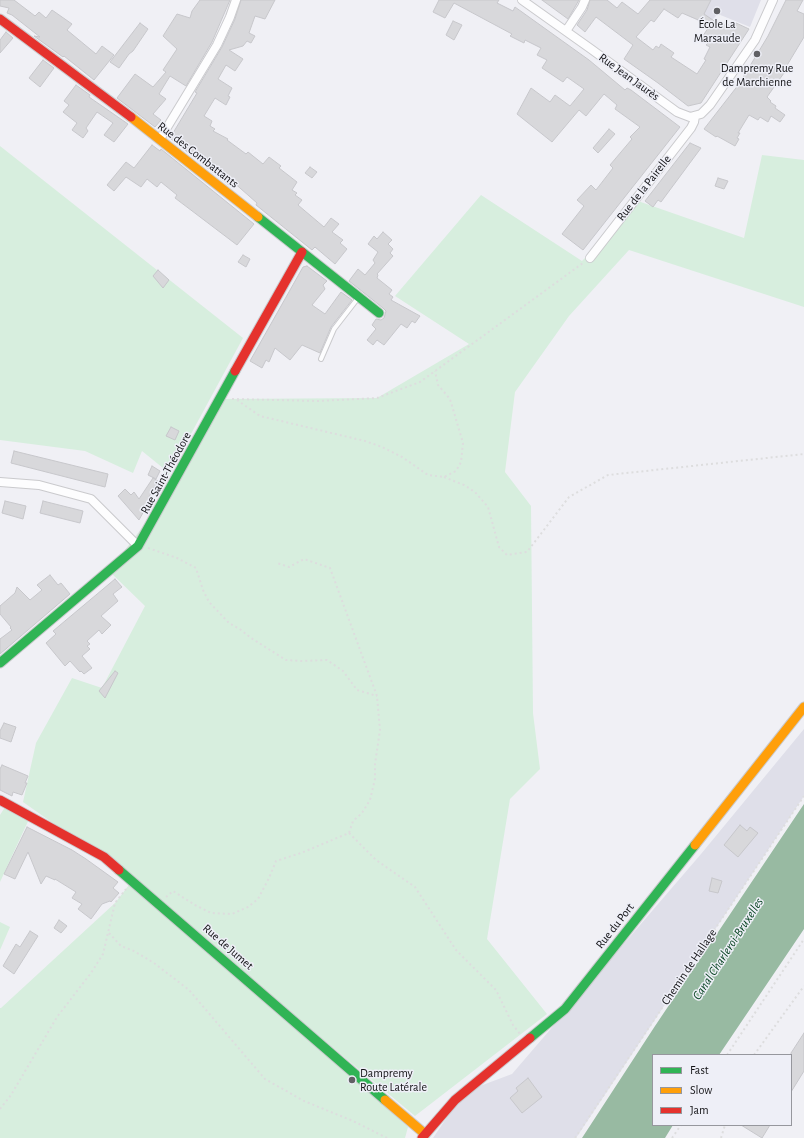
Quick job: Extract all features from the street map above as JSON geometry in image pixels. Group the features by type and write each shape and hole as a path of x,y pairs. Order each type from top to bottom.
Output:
{"street":[{"path":"160,139 217,45 236,0"},
{"name":"Rue Jean Jaurès","path":"522,0 677,112 684,116 695,116"},
{"path":"566,31 585,0"},
{"path":"695,116 704,112 710,105 750,48 773,0"},
{"name":"Rue des Combattants","path":"0,19 160,139 379,313"},
{"name":"Rue de la Pairelle","path":"590,258 691,128 695,116"},
{"name":"Rue Saint-Théodore","path":"0,663 140,543 302,252"},
{"path":"0,482 39,484 91,499 140,543"},
{"name":"Rue du Port","path":"424,1136 455,1100 565,1009 804,707"},
{"name":"Rue de Jumet","path":"0,800 104,857 424,1136"}],"lane":[{"path":"321,359 334,329 358,297"}],"path":[{"path":"590,258 420,382 377,398 318,401 236,400 260,416 365,441 382,447 402,457 428,475 444,477 464,485 475,492 488,507 499,547 507,555 527,552 569,496 608,476 804,454"},
{"path":"435,371 438,385 450,400 463,443 461,462 456,471 444,477"},
{"path":"140,543 149,550 177,558 196,568 203,590 209,602 229,623 251,638 286,660 327,660 343,671 357,690 377,696"},
{"path":"158,903 173,891 211,913 232,914 248,907 258,899 276,861 301,853 349,833 353,821 362,813 370,800 375,779 375,764 380,730 377,696 330,568 304,559 289,567 277,564"},
{"name":"Chemin de Hallage","path":"575,1138 804,796"},
{"path":"349,833 376,860 415,887 456,950 496,990 513,1025"},
{"path":"0,1109 11,1095 57,1017 91,973 103,954 115,903 132,880"},
{"path":"109,933 121,946 154,963 189,990 265,1078 304,1101 353,1121 387,1138"},
{"path":"728,1054 804,939"},
{"path":"755,1054 804,986"},
{"path":"672,1138 679,1126"},
{"path":"721,1138 725,1126"}],"shaded area":[{"name":"École La Marsaude","path":"693,0 761,0 750,27 718,14 708,25 686,15"},
{"path":"0,146 243,338 166,480 163,468 142,451 133,473 85,451 0,440"},
{"path":"762,155 804,160 804,307 629,250 569,316 515,392 505,472 531,506 533,713 540,769 510,799 487,939 547,1014 415,1116 146,892 408,1127 405,1138 0,1138 0,1008 115,903 132,881 117,868 23,802 36,743 72,678 102,688 145,606 109,571 169,492 221,399 377,398 469,344 395,296 481,195 582,261 607,236 635,200 744,238"},
{"path":"804,729 804,796 576,1138 433,1138 464,1092 512,1074 701,854"},
{"path":"7,804 30,817 0,882 0,815"},
{"path":"0,922 10,927 0,950"}],"water":[{"name":"Canal Charleroi-Bruxelles","path":"804,804 804,929 720,1054 652,1054 652,1126 672,1126 665,1138 582,1138 655,1026"}],"building":[{"path":"0,0 14,0 35,16 39,12 46,18 52,10 72,24 67,30 96,54 102,46 114,55 94,80 64,56 63,57 34,36 40,37 12,15 7,13 9,8 0,6"},
{"path":"200,0 230,0 212,42 186,86 170,76 159,94 166,99 153,114 161,120 155,127 117,98 135,74 153,87 166,72 163,70 177,49 163,36 177,14 190,18 192,11"},
{"path":"241,0 275,0 265,19 255,16 249,33 255,36 251,43 247,41 243,46 229,50 243,59 235,71 226,65 218,79 232,88 228,96 230,97 226,105 215,98 204,116 212,121 210,126 215,129 213,131 228,139 227,140 246,154 248,152 263,164 269,157 281,166 279,168 297,182 292,190 297,193 295,195 302,200 298,205 324,227 331,218 339,224 332,232 343,240 340,243 347,249 335,264 315,247 312,250 256,205 257,203 232,181 229,185 170,138 222,47 235,19"},
{"path":"439,0 499,0 497,3 513,11 515,7 589,60 625,90 627,88 631,90 680,127 583,250 562,234 584,206 577,200 591,185 596,190 613,168 610,165 632,139 630,137 640,127 615,109 617,105 604,94 586,116 579,110 552,142 517,114 531,88 550,102 555,95 570,106 584,89 567,77 563,82 542,68 547,60 537,55 541,48 525,40 524,43 510,36 512,34 454,3 445,18 433,12"},
{"path":"542,0 579,0 568,19"},
{"path":"590,0 607,0 617,8 622,2 638,14 650,0 711,0 704,14 723,27 726,23 733,28 736,23 749,29 701,103 688,106 624,59 633,45 596,17 585,32 577,25 587,10","holes":["664,9 678,18 682,13 710,25 701,39 708,43 706,45 710,47 704,59 706,60 697,74 671,57 674,53 661,44 659,48 656,46 653,50 636,37 651,20 654,22"]},
{"path":"786,0 803,0 797,11 804,14 804,37 783,72 784,73 767,97 771,101 770,102 776,106 775,108 785,115 780,122 771,116 768,122 760,117 758,120 749,115 738,133 740,133 737,138 739,139 735,146 717,136 716,137 704,129 739,84 768,36"},
{"path":"453,21 462,25 454,40 446,35"},
{"path":"140,23 148,29 119,68 110,62"},
{"path":"6,32 13,38 0,53 0,40"},
{"path":"43,60 54,68 40,87 29,78"},
{"path":"76,85 90,95 89,97 128,124 114,142 104,135 113,123 97,112 86,128 88,131 83,138 72,130 77,123 63,112 69,105 64,101"},
{"path":"609,129 615,134 598,153 593,148"},
{"path":"690,143 701,148 661,202 658,200 653,207 645,201"},
{"path":"152,145 160,151 161,149 254,224 237,245 175,198 177,195 161,182 157,187 147,179 141,187 126,177 114,191 107,185 126,162 134,168"},
{"path":"310,167 317,172 312,178 305,173"},
{"path":"718,178 728,181 724,189 715,186"},
{"path":"383,232 392,240 388,244 393,249 390,253 393,256 377,274 377,278 392,290 389,294 393,297 391,300 420,316 415,323 412,321 407,328 401,324 384,345 377,340 373,345 367,340 376,329 372,325 376,319 381,320 384,318 386,311 349,281 358,269 365,275 375,263 373,260 378,252 368,244 374,236 377,239"},
{"path":"243,255 250,259 246,267 238,262"},
{"path":"307,266 327,281 323,285 325,289 312,305 325,314 341,292 352,300 331,327 320,353 302,345 290,360 275,348 269,362 266,360 262,368 250,361 303,267"},
{"path":"158,270 169,280 163,288 153,276"},
{"path":"171,427 179,431 175,440 166,436"},
{"path":"14,451 108,474 105,487 11,463"},
{"path":"152,466 160,471 156,479 148,475"},
{"path":"153,478 158,481 139,520 118,496 125,489 131,495 134,492 139,499"},
{"path":"5,501 26,506 23,519 2,513"},
{"path":"43,501 83,511 80,523 40,513"},
{"path":"50,575 58,585 61,583 70,594 0,654 0,639 12,630 0,614 0,606 15,593 17,587 30,600 42,590 37,585"},
{"path":"115,579 122,587 113,594 118,601 101,616 111,625 102,634 99,630 87,641 90,644 87,646 90,649 82,656 92,668 84,674 81,671 80,672 70,661 65,666 46,643 56,634 53,631"},
{"path":"115,671 118,673 105,698 99,691"},
{"path":"4,723 16,727 11,742 0,738 0,731"},
{"path":"2,765 28,776 22,795 13,792 12,796 0,790 0,769"},
{"path":"740,825 747,831 750,827 758,833 738,857 724,845"},
{"path":"27,827 72,850 86,859 118,882 113,888 119,893 111,902 102,904 91,919 78,909 82,904 72,898 76,892 55,879 46,876 41,884 28,852 15,879 4,874"},
{"path":"712,878 722,881 718,893 709,891"},
{"path":"59,920 67,926 61,933 54,928"},
{"path":"30,931 38,936 14,974 3,966 16,944 20,947"},
{"path":"804,1033 804,1071 792,1090 792,1054 791,1053"},
{"path":"528,1078 542,1097 522,1113 510,1098 518,1091 516,1088"},
{"path":"743,1126 769,1126 762,1138"}],"traffic: fast":[{"path":"258,217 379,313"},
{"path":"0,663 138,546 235,371"},
{"path":"530,1038 565,1009 695,845"},
{"path":"119,870 385,1100"}],"traffic: slow":[{"path":"131,117 258,217"},
{"path":"695,845 804,707"},
{"path":"385,1100 425,1134"}],"traffic: jam":[{"path":"0,19 131,117"},
{"path":"235,371 302,252"},
{"path":"0,800 104,857 119,870"},
{"path":"422,1138 455,1100 530,1038"}],"place":[{"name":"École La Marsaude","path":"717,11"},
{"name":"Dampremy Rue de Marchienne","path":"757,54"},
{"name":"Dampremy Route Latérale","path":"352,1080"}]}
